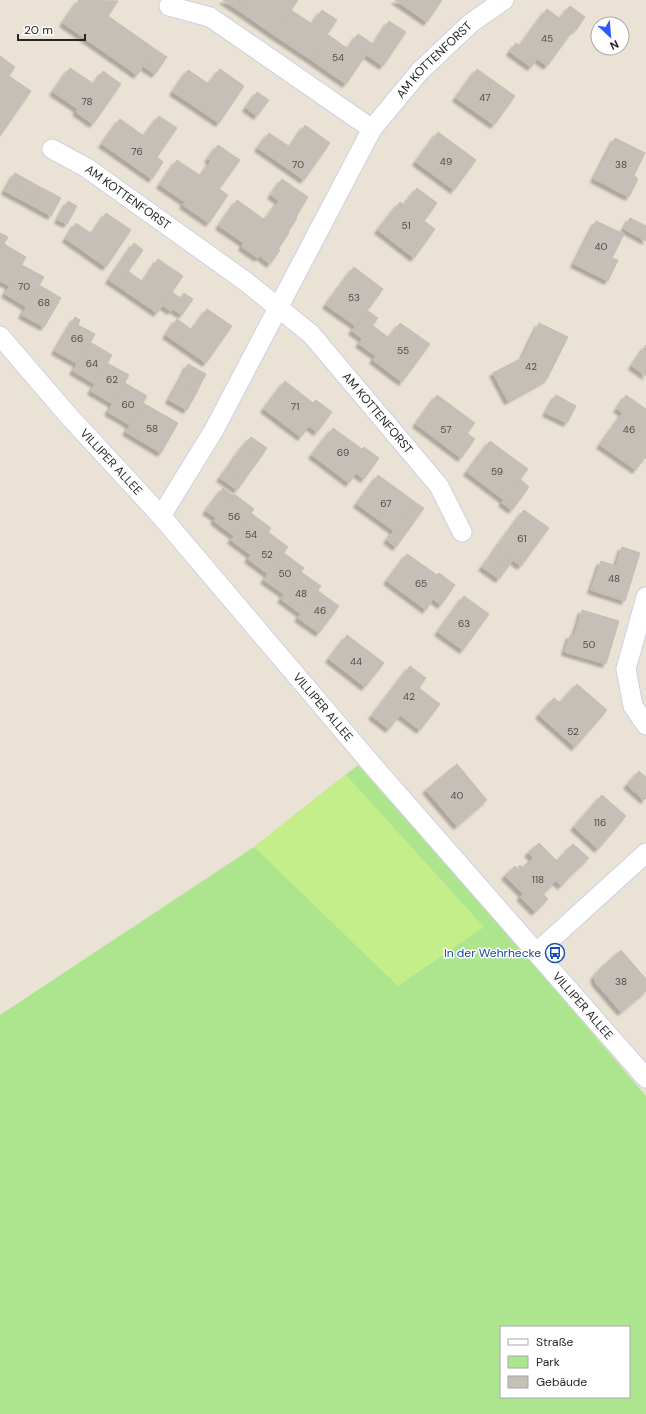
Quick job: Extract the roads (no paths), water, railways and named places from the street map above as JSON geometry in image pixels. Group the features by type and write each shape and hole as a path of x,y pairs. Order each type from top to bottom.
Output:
{"street":[{"name":"AM KOTTENFORST","path":"161,516 214,430 372,129 420,71 471,23 504,0"},
{"path":"169,6 210,17 372,129"},
{"name":"AM KOTTENFORST","path":"52,149 87,168 245,280 311,334 439,486 462,532"},
{"name":"VILLIPER ALLEE","path":"0,336 67,414 161,516 368,760 646,1078"},
{"path":"646,597 626,669 634,706 646,725"},
{"path":"537,952 646,853"}],"place":[{"name":"In der Wehrhecke","path":"555,953"}]}
